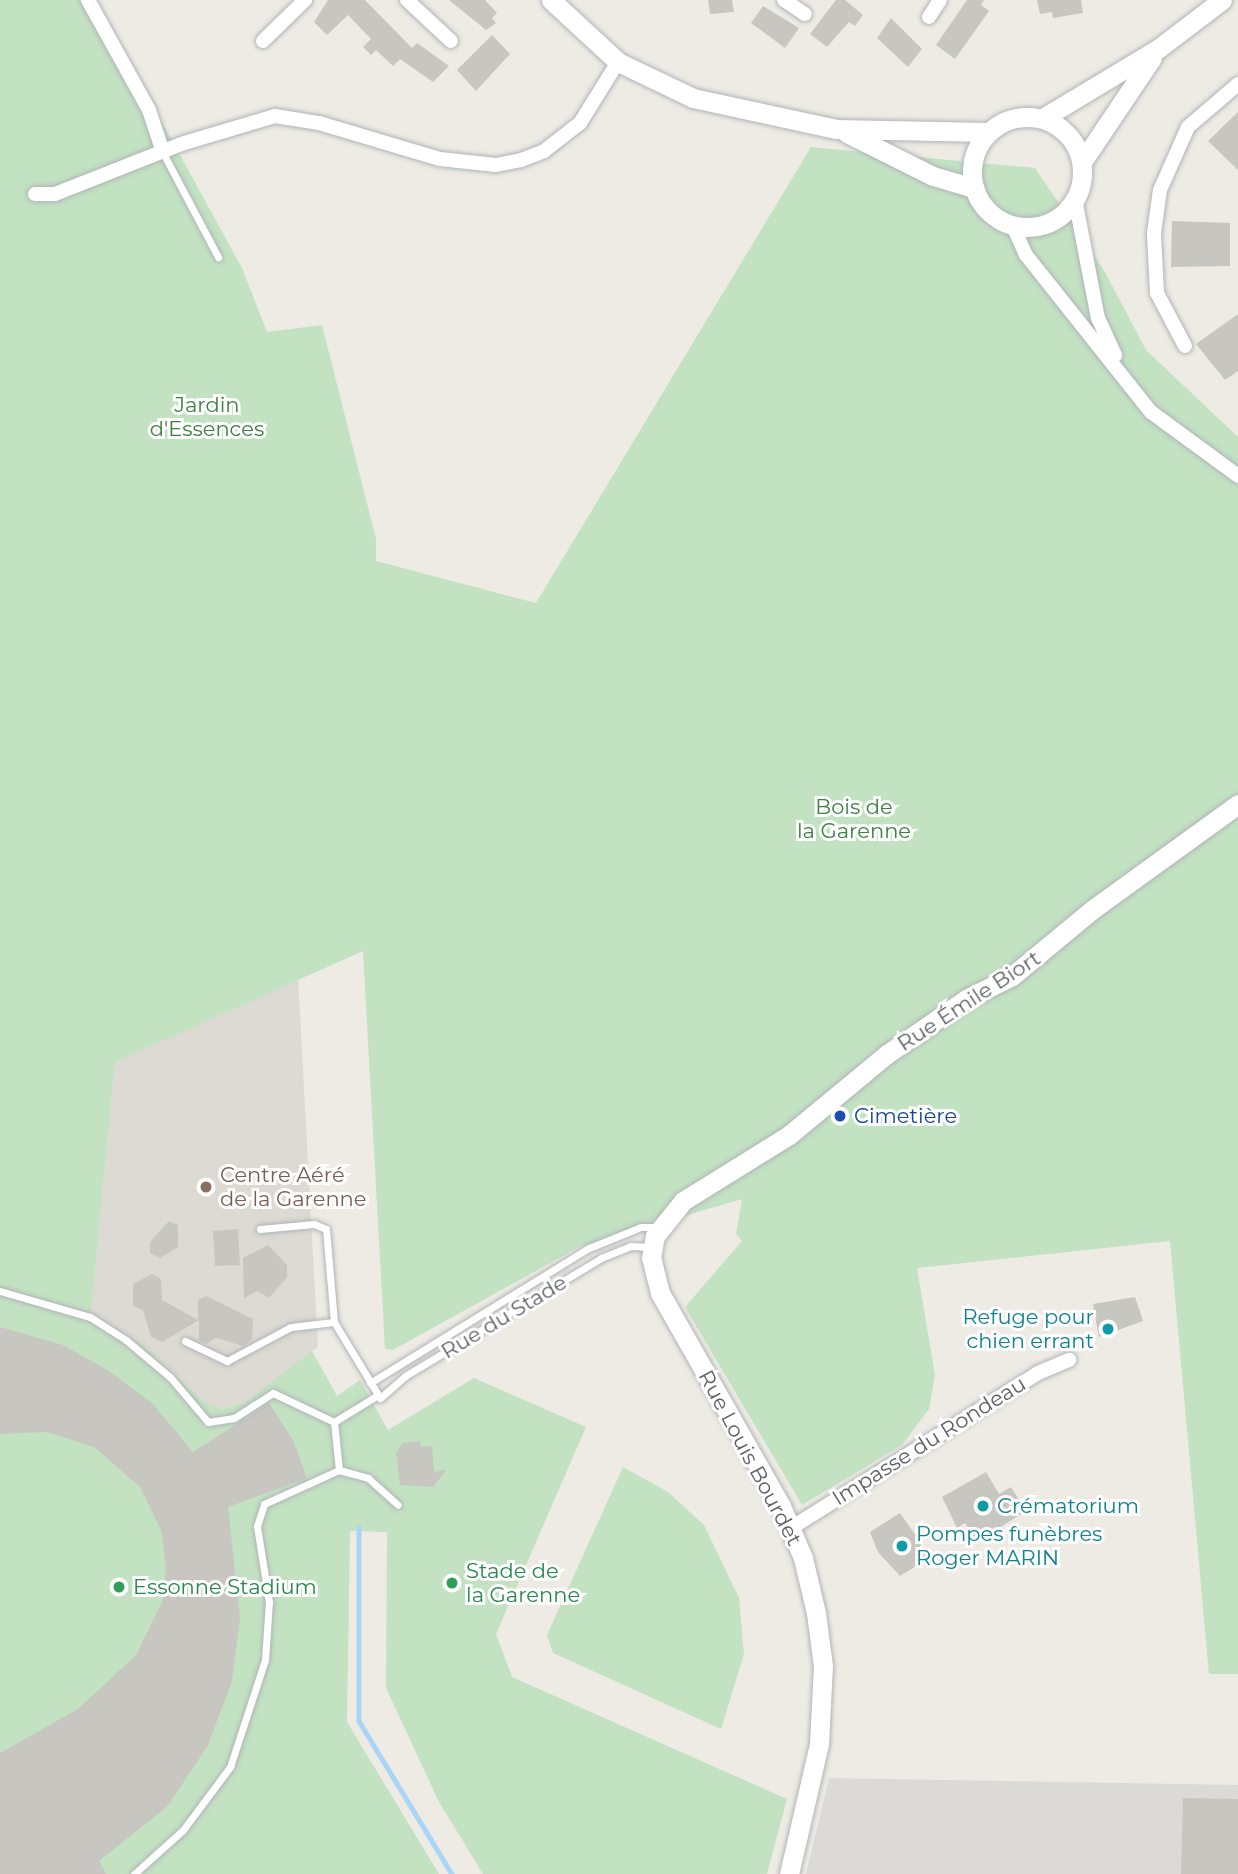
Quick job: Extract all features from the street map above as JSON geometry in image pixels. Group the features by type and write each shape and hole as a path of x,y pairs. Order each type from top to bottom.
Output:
{"street":[{"path":"88,0 149,110 163,152"},
{"path":"263,41 305,0"},
{"path":"407,0 451,41"},
{"path":"551,0 618,62 693,98 836,129 988,132 1013,118 1043,118 1159,48 1222,0"},
{"path":"784,0 805,14"},
{"path":"929,17 940,0"},
{"path":"1129,385 1098,318 1075,200 1082,162 1159,48"},
{"path":"35,194 55,194 181,144 260,118 298,118 440,159 496,165 544,151 567,135 589,113 618,62"},
{"path":"1185,346 1157,293 1154,233 1160,190 1182,134 1210,104 1238,84"},
{"path":"1043,118 1068,134 1082,162"},
{"path":"836,129 956,186 974,188"},
{"path":"988,132 973,158 974,188 989,212 1013,226 1026,254 1129,385 1170,429 1238,476"},
{"path":"1013,226 1049,223 1075,200"},
{"name":"Rue Émile Biort","path":"652,1253 659,1227 683,1201 789,1135 887,1054 966,999 1012,976 1093,909 1238,804"},
{"name":"Rue Louis Bourdet","path":"652,1253 668,1310 791,1528 816,1614 823,1690 815,1769 789,1874"},
{"name":"Impasse du Rondeau","path":"791,1528 1038,1373 1069,1360"}],"lane":[{"path":"163,152 218,257"},
{"path":"260,1229 314,1224 326,1229 334,1322 378,1395"},
{"name":"Rue du Stade","path":"370,1382 589,1248 641,1227 659,1227"},
{"name":"Rue du Stade","path":"334,1422 378,1395 380,1398 405,1376 601,1258 630,1245 652,1253"},
{"path":"0,1291 46,1301 99,1323 170,1377 208,1422 234,1418 273,1393 334,1422 339,1471"},
{"path":"184,1341 227,1361 291,1327 334,1322"},
{"path":"134,1874 183,1830 230,1767 254,1704 265,1660 269,1602 257,1526 264,1504 339,1471 368,1478 398,1505"}],"shaded area":[{"name":"Centre Aéré de la Garenne","path":"298,978 318,1347 244,1403 221,1409 203,1401 143,1345 91,1313 115,1062"},
{"path":"829,1778 1238,1785 1238,1874 806,1874"}],"green space":[{"path":"0,0 95,0 242,268 267,332 322,325 376,539 376,561 536,603 811,147 1035,168 1105,272 1146,350 1238,437 1238,1674 1209,1674 1170,1241 917,1268 935,1375 929,1409 902,1445 802,1505 685,1307 742,1241 736,1234 742,1199 579,1247 393,1350 385,1349 363,951 115,1062 91,1313 143,1345 203,1401 221,1409 244,1403 312,1351 337,1396 360,1380 388,1430 474,1378 586,1427 496,1634 512,1677 787,1799 767,1874 483,1874 439,1802 386,1688 387,1532 350,1531 347,1722 439,1874 0,1874"},
{"path":"623,1467 668,1492 704,1525 739,1598 744,1654 721,1729 553,1653 547,1635"}],"building":[{"path":"328,0 365,0 412,48 417,43 449,66 433,82 400,59 393,66 376,50 371,55 363,47 371,39 348,15 327,35 314,22"},
{"path":"449,0 485,0 497,13 492,18 496,23 486,30"},
{"path":"708,0 732,0 734,12 710,14"},
{"path":"836,0 845,0 863,15 855,26 849,22 827,47 810,34"},
{"path":"967,0 984,0 981,5 989,11 955,59 936,45"},
{"path":"1037,0 1081,0 1083,13 1053,18 1052,12 1040,14"},
{"path":"763,6 799,28 785,48 751,23"},
{"path":"891,18 922,49 908,67 877,38"},
{"path":"492,35 510,54 476,91 457,70"},
{"path":"1238,112 1238,170 1208,141"},
{"path":"1172,221 1230,223 1230,266 1171,267"},
{"path":"1238,314 1238,371 1225,380 1196,344"},
{"path":"169,1221 178,1225 178,1247 160,1258 150,1253 150,1242"},
{"path":"238,1229 240,1265 215,1266 213,1231"},
{"path":"268,1245 287,1265 287,1277 269,1298 257,1291 244,1298 243,1258"},
{"path":"152,1274 161,1279 162,1300 198,1320 198,1300 206,1296 253,1319 252,1340 243,1346 216,1338 206,1344 199,1340 199,1320 162,1342 151,1337 143,1310 133,1306 133,1284"},
{"path":"1135,1297 1143,1321 1099,1337 1093,1304"},
{"name":"Essonne Stadium","path":"0,1327 63,1345 106,1369 152,1403 193,1452 269,1403 293,1440 307,1478 228,1507 240,1618 232,1681 208,1745 168,1806 99,1861 106,1874 0,1874 0,1753 78,1709 136,1655 163,1600 166,1568 161,1530 140,1487 94,1447 47,1432 0,1434"},
{"path":"420,1441 421,1447 432,1446 434,1472 446,1470 433,1487 400,1485 396,1452 403,1443"},
{"name":"Crématorium","path":"986,1472 999,1494 1011,1487 1026,1511 977,1542 965,1523 957,1528 942,1497"},
{"name":"Pompes funèbres Roger MARIN","path":"900,1513 931,1557 900,1576 878,1552 870,1532"},
{"path":"1183,1798 1238,1799 1238,1874 1181,1874"}],"waterway":[{"path":"359,1527 359,1721 452,1874"}],"place":[{"name":"Cimetière","path":"840,1116"},
{"name":"Centre Aéré de la Garenne","path":"206,1187"},
{"name":"Refuge pour chien errant","path":"1108,1329"},
{"name":"Crématorium","path":"983,1506"},
{"name":"Pompes funèbres Roger MARIN","path":"902,1546"},
{"name":"Stade de la Garenne","path":"452,1583"},
{"name":"Essonne Stadium","path":"119,1587"}],"park label":[{"name":"Jardin d'Essences","path":"207,417"},
{"name":"Bois de la Garenne","path":"854,819"}]}
